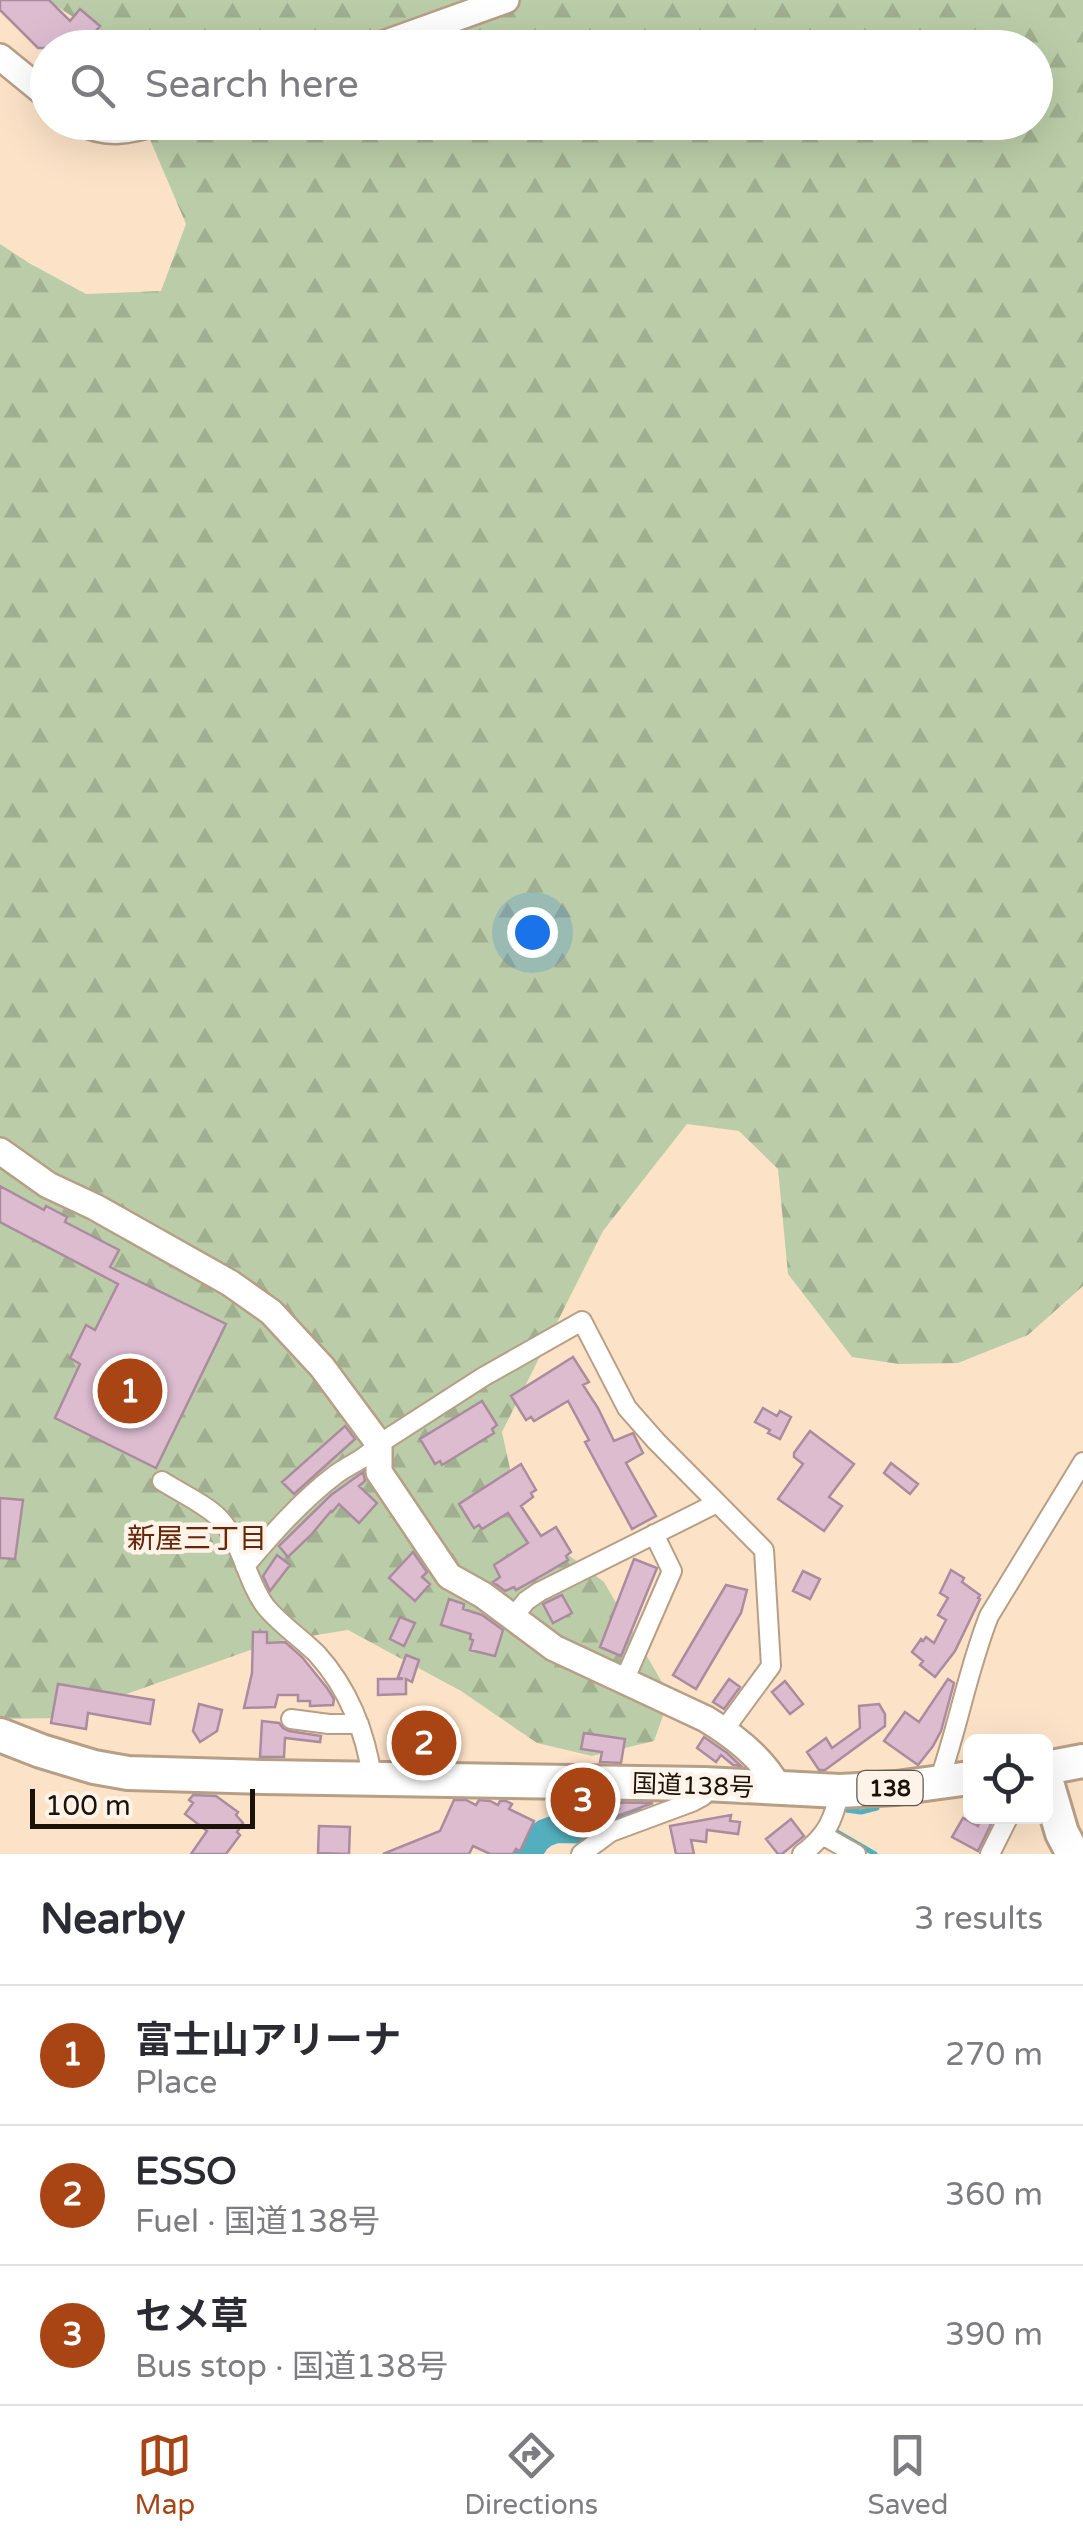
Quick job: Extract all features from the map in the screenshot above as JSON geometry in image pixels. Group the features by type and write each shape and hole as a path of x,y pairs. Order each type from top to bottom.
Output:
{"highway":[{"name":"国道138号","path":"0,1735 41,1752 128,1773 704,1784 840,1791 955,1780"},
{"path":"1053,1767 1083,1761"},
{"path":"1053,1803 1072,1854"}],"street":[{"path":"422,30 506,0"},
{"path":"0,56 30,81"},
{"path":"0,1151 48,1185 213,1274 272,1312 322,1367 380,1444 379,1472 449,1576 483,1595 554,1648 724,1730 771,1773 778,1788"},
{"path":"245,1566 297,1509 337,1473 368,1457 380,1444 483,1378 582,1321 628,1408 764,1550 771,1666 724,1730"},
{"path":"955,1780 950,1750 989,1616 1083,1462"},
{"path":"162,1482 219,1518 267,1608 317,1655 342,1688 368,1748 372,1778"},
{"path":"514,1617 526,1600 539,1592 717,1503"},
{"path":"624,1681 672,1571 654,1534"},
{"path":"292,1719 358,1724"},
{"path":"581,1854 610,1832 692,1802 702,1796 704,1784"},
{"path":"802,1854 824,1836 840,1791"},
{"path":"990,1854 1004,1824"},
{"path":"824,1836 856,1854"}],"green space":[{"path":"47,0 1083,0 1083,1286 1028,1335 958,1363 899,1364 852,1357 788,1274 778,1169 739,1131 687,1124 603,1231 502,1432 521,1519 604,1582 670,1696 654,1741 592,1756 537,1743 461,1691 348,1630 273,1642 59,1718 0,1719 0,244 86,294 161,291 186,224 150,140 1053,140 1053,30 93,30"}],"building":[{"path":"0,0 49,0 70,21 80,9 100,26 97,30 30,30 30,40 0,10"},
{"path":"0,1186 44,1210 46,1206 67,1217 65,1222 119,1250 110,1267 226,1324 156,1468 55,1418 80,1364 70,1358 86,1325 95,1330 118,1284 0,1222"},
{"path":"573,1357 589,1382 583,1385 614,1441 633,1433 643,1453 626,1463 656,1516 632,1529 585,1442 589,1440 568,1401 534,1421 531,1417 526,1420 511,1396"},
{"path":"482,1401 497,1425 492,1429 494,1433 442,1465 440,1461 435,1464 420,1439"},
{"path":"763,1408 777,1416 780,1411 791,1417 780,1439 755,1422"},
{"path":"345,1426 355,1439 294,1494 282,1482"},
{"path":"810,1431 854,1464 829,1497 842,1506 824,1531 778,1499 803,1464 794,1453"},
{"path":"891,1463 918,1484 910,1494 884,1473"},
{"path":"521,1464 536,1490 521,1506 541,1536 556,1527 571,1552 566,1556 568,1560 548,1572 516,1590 514,1587 505,1591 493,1582 500,1577 494,1565 528,1543 508,1513 482,1529 479,1525 474,1528 459,1504"},
{"path":"363,1472 365,1481 359,1486 377,1503 359,1523 339,1504 288,1557 279,1546 331,1495"},
{"path":"0,1498 23,1500 15,1559 0,1558"},
{"path":"413,1552 427,1572 422,1577 430,1584 415,1601 389,1578"},
{"path":"277,1555 290,1565 270,1591 263,1576"},
{"path":"634,1559 657,1568 621,1656 600,1647"},
{"path":"951,1570 964,1578 962,1582 980,1599 955,1651 935,1677 912,1652 921,1639 926,1637 934,1643 946,1620 938,1615 948,1598 940,1593"},
{"path":"803,1571 820,1579 810,1599 793,1591"},
{"path":"726,1585 747,1590 741,1613 696,1689 673,1675"},
{"path":"562,1595 572,1613 553,1623 543,1604"},
{"path":"449,1599 464,1604 463,1609 482,1615 503,1630 495,1656 470,1650 471,1634 441,1625"},
{"path":"400,1617 415,1623 404,1646 390,1639"},
{"path":"253,1632 267,1632 267,1643 285,1642 302,1657 327,1688 333,1705 310,1706 310,1701 298,1701 298,1695 278,1695 275,1707 244,1708 252,1673"},
{"path":"406,1655 419,1660 412,1682 406,1679 406,1694 378,1695 378,1679 403,1679 398,1677"},
{"path":"729,1679 740,1687 724,1709 713,1702"},
{"path":"948,1679 954,1683 941,1731 918,1765 884,1741 905,1712 919,1722"},
{"path":"785,1681 803,1704 790,1714 772,1692"},
{"path":"58,1684 154,1700 150,1724 88,1713 86,1729 51,1723"},
{"path":"199,1704 222,1710 217,1731 200,1742 193,1731"},
{"path":"879,1704 885,1714 885,1726 825,1770 819,1770 807,1752 826,1738 832,1748 860,1728 859,1706"},
{"path":"262,1721 279,1723 289,1731 321,1736 320,1742 285,1738 284,1757 260,1757"},
{"path":"584,1733 625,1739 621,1763 600,1762 602,1752 581,1749"},
{"path":"704,1737 741,1766 721,1755 716,1762 697,1748"},
{"path":"193,1795 216,1796 238,1812 236,1815 243,1823 237,1832 240,1835 226,1854 191,1854 207,1831 185,1814 193,1803 189,1800"},
{"path":"454,1800 476,1805 479,1800 498,1805 506,1801 512,1804 509,1809 534,1821 520,1851 490,1854 473,1846 469,1854 383,1854 440,1831"},
{"path":"586,1802 653,1803 606,1820 580,1839 618,1809 586,1809"},
{"path":"731,1815 730,1821 740,1822 738,1834 707,1830 706,1842 691,1840 694,1854 676,1854 670,1826"},
{"path":"963,1818 963,1824 991,1824 978,1851 952,1837"},
{"path":"791,1819 804,1836 778,1854 766,1839"},
{"path":"319,1826 350,1827 349,1854 318,1853"}],"waterway":[{"path":"846,1810 877,1808"},
{"path":"527,1854 537,1839 556,1829 605,1830 632,1819"},
{"path":"837,1832 875,1854"}],"place":[{"name":"富士山アリーナ","path":"130,1391"},
{"name":"ESSO","path":"424,1743"},
{"name":"セメ草","path":"583,1800"}],"district":[{"name":"新屋三丁目","path":"197,1538"}]}
